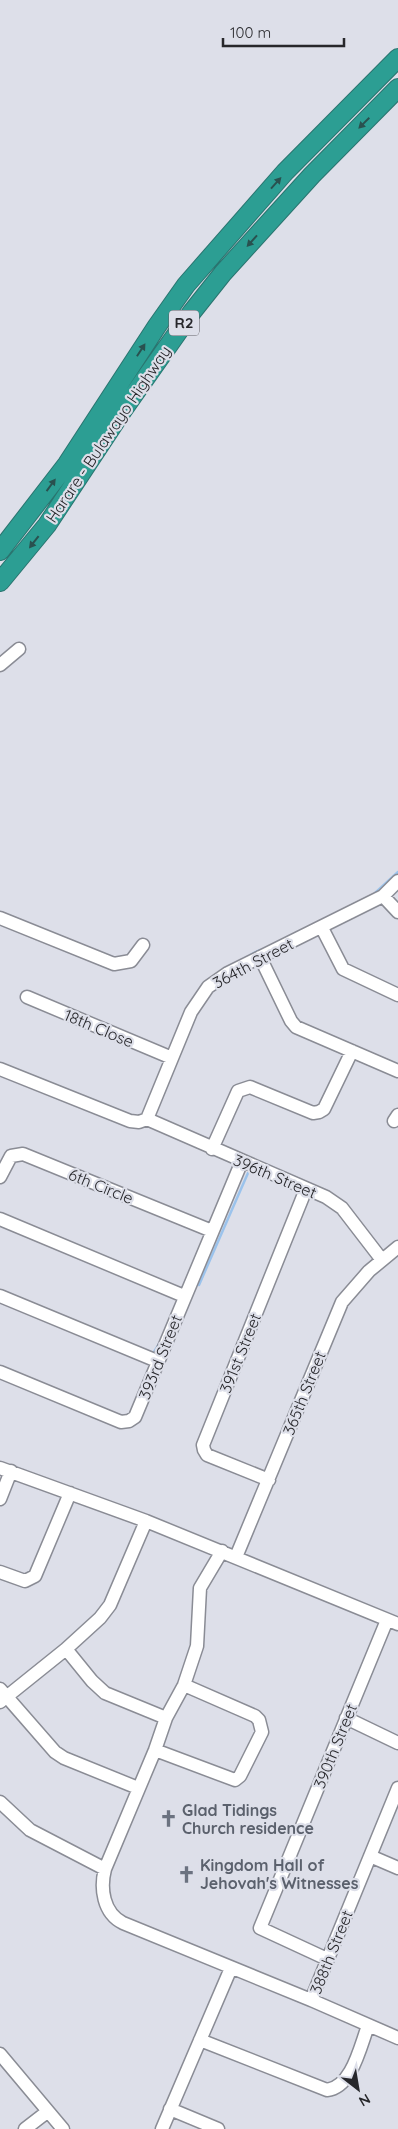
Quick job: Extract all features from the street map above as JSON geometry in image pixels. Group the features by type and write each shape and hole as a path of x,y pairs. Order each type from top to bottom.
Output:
{"highway":[{"name":"Harare - Bulawayo Highway","path":"0,552 67,464 186,285 285,172 398,58"},
{"name":"Harare - Bulawayo Highway","path":"0,582 47,525 152,369 192,312 223,273 312,175 398,88"}],"street":[{"path":"0,666 19,649"},
{"name":"364th Street","path":"147,1119 191,1012 208,987 228,973 322,928 383,896 398,881"},
{"path":"383,896 398,912"},
{"path":"0,918 114,964 131,961 143,944"},
{"path":"322,928 343,969 398,995"},
{"path":"260,957 293,1024 352,1052 398,1070"},
{"name":"18th Close","path":"27,998 172,1058"},
{"path":"212,1149 238,1091 250,1087 313,1113 319,1112 324,1109 352,1052"},
{"path":"0,1069 130,1121 138,1122 147,1119"},
{"name":"396th Street","path":"147,1119 326,1198 342,1208 382,1260"},
{"name":"6th Circle","path":"0,1177 12,1156 23,1154 212,1231"},
{"name":"393rd Street","path":"0,1372 125,1422 135,1417 242,1161"},
{"name":"391st Street","path":"269,1480 208,1455 203,1445 306,1189"},
{"path":"0,1219 184,1296"},
{"name":"365th Street","path":"236,1557 342,1302 354,1286 398,1247"},
{"path":"0,1296 158,1361"},
{"path":"0,1499 5,1469 222,1551 392,1622"},
{"path":"0,1572 25,1581 35,1576 70,1492"},
{"path":"138,1788 64,1758 55,1752 2,1696 66,1649 100,1618 110,1605 146,1521"},
{"path":"222,1551 200,1588 197,1646 184,1685 166,1718 155,1750 105,1869 102,1881 106,1902 112,1916 117,1920 311,2000"},
{"name":"390th Street","path":"327,1959 260,1928 346,1718 392,1622"},
{"path":"66,1649 92,1681 105,1693 166,1718"},
{"path":"155,1750 236,1780 240,1776 262,1732 259,1720 255,1716 184,1685"},
{"path":"346,1718 398,1743"},
{"name":"388th Street","path":"398,1788 311,2000 398,2038"},
{"path":"0,1802 30,1830 105,1869"},
{"path":"370,1856 398,1868"},
{"path":"162,2129 231,1968"},
{"path":"200,2040 327,2090 340,2086 349,2075 368,2026"},
{"path":"0,2054 63,2129"},
{"path":"170,2109 218,2129"},
{"path":"25,2129 47,2112"}],"waterway":[{"path":"375,893 398,872"},
{"path":"250,955 260,950"},
{"path":"199,1285 248,1173"},
{"path":"154,1352 159,1344"}],"place":[{"name":"Glad Tidings Church residence","path":"168,1819"},
{"name":"Kingdom Hall of Jehovah's Witnesses","path":"186,1874"}]}
